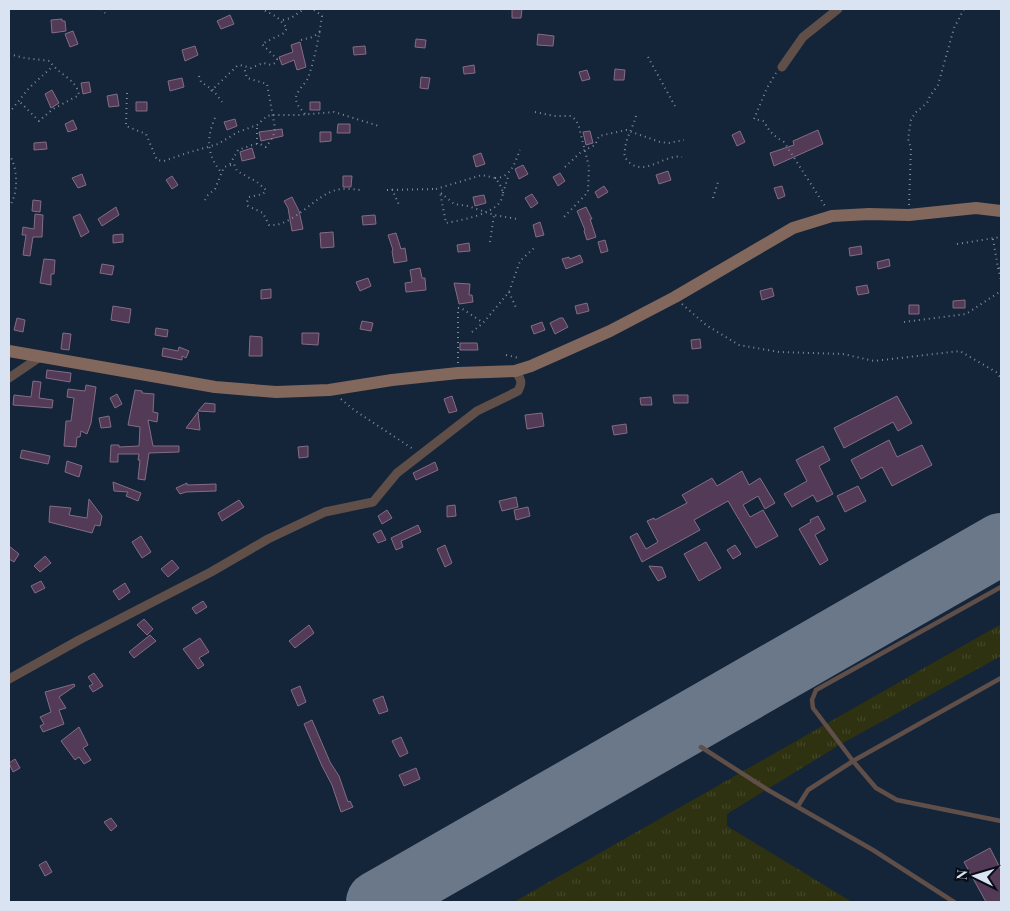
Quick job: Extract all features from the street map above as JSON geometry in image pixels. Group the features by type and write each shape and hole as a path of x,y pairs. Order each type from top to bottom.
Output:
{"main road":[{"path":"9,351 222,388 282,392 329,390 392,380 458,373 515,371 531,366 610,331 675,297 793,228 832,216 869,214 909,215 976,208 1001,211"}],"street":[{"path":"782,67 803,37 838,9"},
{"path":"9,378 40,357"},
{"path":"9,679 79,640 211,572 268,539 324,512 373,502 393,477 477,411 518,392 521,386 521,379 515,371"}],"lane":[{"path":"1001,587 816,690 812,700 813,708 876,788 897,800 1001,821"},
{"path":"798,806 808,790 853,761 1001,678"},
{"path":"701,747 768,790 873,850 954,902"}],"path":[{"path":"102,9 105,13"},
{"path":"212,90 237,66 251,68 275,63 277,59 262,44 284,33 287,28 282,21 262,9"},
{"path":"282,21 292,18 304,9"},
{"path":"305,114 297,104 296,94 304,86 318,44 322,16 314,9"},
{"path":"909,215 911,148 908,139 911,120 915,113 927,103 938,85 954,28 964,9"},
{"path":"301,40 313,37 320,32"},
{"path":"9,54 50,61 53,66 76,85 79,95 53,109 39,121 18,100"},
{"path":"648,57 676,108"},
{"path":"9,113 28,88 53,66"},
{"path":"205,200 215,189 224,167 230,164 238,150 257,144 266,147 273,137 275,128 274,115 267,84 247,78 244,67"},
{"path":"782,67 777,71 767,88 754,119 764,121 768,130 784,142 832,216"},
{"path":"199,76 201,82 212,90 222,102"},
{"path":"128,93 126,126 146,134 158,160 164,161 211,147 238,132 258,125 267,116 334,112 379,126"},
{"path":"535,112 554,116 572,116 576,120 585,150 589,167 588,192 564,217"},
{"path":"636,116 624,150 625,157 630,163 646,167 673,157 682,157"},
{"path":"215,118 209,131 210,154 213,162 221,172"},
{"path":"257,144 258,125"},
{"path":"565,167 573,157 595,145 599,136 620,130 632,131 660,142 670,143 684,140"},
{"path":"440,192 446,223 470,218 486,212 497,206 520,150"},
{"path":"9,154 14,162 16,183 14,196 9,207"},
{"path":"230,164 234,164 237,172 256,182 266,190 263,194 250,197 247,202 248,206 264,213 269,225 280,224 294,217 329,192 344,189 360,190"},
{"path":"387,190 436,189 482,176 500,178 509,174"},
{"path":"495,178 502,190 502,195"},
{"path":"713,198 719,179"},
{"path":"392,189 400,207"},
{"path":"436,189 454,204 468,206 494,215 517,220"},
{"path":"490,242 494,215"},
{"path":"957,244 1001,238"},
{"path":"993,239 1001,280"},
{"path":"472,332 483,323 509,292 520,261 534,248"},
{"path":"904,322 966,314 1001,291"},
{"path":"509,292 517,310"},
{"path":"675,297 706,325 739,345 779,352 843,354 874,361 960,351 996,372 1001,378"},
{"path":"458,373 458,308 483,323"},
{"path":"329,390 354,410 422,454"}],"green space":[{"path":"1001,624 1001,656 841,744 727,814 727,826 852,902 514,902"}],"building":[{"path":"512,9 522,9 521,18 512,18"},
{"path":"230,15 234,24 221,29 217,21"},
{"path":"62,19 62,21 65,21 66,31 52,33 51,20"},
{"path":"73,31 78,44 70,47 65,34"},
{"path":"538,34 554,36 553,46 537,45"},
{"path":"416,39 426,40 425,48 415,47"},
{"path":"300,42 306,67 297,70 294,60 282,65 279,57 293,52 291,45"},
{"path":"195,46 198,55 185,61 182,50"},
{"path":"365,46 366,54 354,55 353,47"},
{"path":"474,65 475,73 464,74 463,67"},
{"path":"615,69 625,70 624,80 614,80"},
{"path":"587,70 590,79 582,81 579,72"},
{"path":"421,77 430,78 428,89 420,88"},
{"path":"182,78 184,87 170,91 168,81"},
{"path":"89,82 91,92 83,94 81,83"},
{"path":"52,90 59,103 51,108 45,94"},
{"path":"117,94 119,106 109,107 107,96"},
{"path":"136,102 147,102 147,111 136,111"},
{"path":"310,102 320,102 320,110 310,110"},
{"path":"235,119 237,126 227,130 224,122"},
{"path":"73,120 77,129 68,132 65,124"},
{"path":"338,124 350,124 350,133 337,133"},
{"path":"282,129 283,136 261,141 259,132"},
{"path":"818,130 823,144 774,166 770,153 794,145 793,141"},
{"path":"590,131 593,143 586,145 583,132"},
{"path":"740,131 745,142 737,146 732,135"},
{"path":"320,132 331,132 331,141 320,142"},
{"path":"46,142 47,149 34,150 34,143"},
{"path":"252,148 255,158 242,161 240,152"},
{"path":"481,153 485,164 476,167 473,156"},
{"path":"523,165 528,174 519,179 515,169"},
{"path":"668,171 671,180 659,184 656,175"},
{"path":"560,173 565,181 558,186 553,177"},
{"path":"82,174 86,185 78,188 72,178"},
{"path":"172,176 178,185 172,189 166,180"},
{"path":"343,176 352,176 351,187 343,187"},
{"path":"604,186 608,192 598,198 595,192"},
{"path":"782,186 785,196 778,199 774,188"},
{"path":"532,194 538,203 531,208 525,198"},
{"path":"484,195 486,203 475,206 473,197"},
{"path":"292,197 299,211 303,229 292,231 288,208 284,201"},
{"path":"33,200 41,201 40,212 32,211"},
{"path":"116,207 119,215 102,226 98,219"},
{"path":"586,207 592,219 590,219 596,237 587,240 577,211"},
{"path":"35,214 43,215 42,237 33,237 30,256 23,255 26,235 22,235 23,227 34,229"},
{"path":"80,214 89,232 81,237 73,217"},
{"path":"375,215 376,224 363,225 362,216"},
{"path":"540,222 544,235 536,237 533,225"},
{"path":"333,232 334,247 321,248 320,233"},
{"path":"396,233 401,249 405,248 407,261 394,263 393,250 388,235"},
{"path":"123,234 123,242 113,243 113,235"},
{"path":"605,240 608,251 601,253 598,242"},
{"path":"469,243 470,251 458,252 457,245"},
{"path":"861,246 862,254 850,256 849,248"},
{"path":"580,255 583,262 566,269 562,259 569,257 570,259"},
{"path":"44,259 55,260 54,274 51,274 51,285 40,283"},
{"path":"889,259 890,266 878,269 877,262"},
{"path":"102,264 114,266 112,275 100,273"},
{"path":"420,268 422,278 425,278 426,290 406,292 405,283 412,282 410,270"},
{"path":"368,278 371,286 360,291 356,282"},
{"path":"454,283 470,284 469,295 472,295 473,302 459,304"},
{"path":"867,285 869,293 858,295 856,287"},
{"path":"772,288 774,296 762,300 760,291"},
{"path":"271,289 271,298 261,299 261,290"},
{"path":"965,300 965,308 953,308 953,301"},
{"path":"587,303 589,311 577,314 575,306"},
{"path":"909,305 919,305 919,314 909,314"},
{"path":"113,306 131,309 129,323 111,320"},
{"path":"17,318 25,320 23,332 14,330"},
{"path":"563,318 568,327 555,334 550,323"},
{"path":"362,321 373,323 371,331 360,329"},
{"path":"542,322 545,330 534,334 531,326"},
{"path":"156,328 168,330 167,337 155,335"},
{"path":"63,333 71,334 69,350 61,349"},
{"path":"302,333 319,333 318,345 302,344"},
{"path":"250,336 262,337 262,356 249,356"},
{"path":"700,339 701,348 692,349 691,340"},
{"path":"460,343 477,343 478,350 460,350"},
{"path":"179,347 189,351 186,358 182,356 182,360 162,356 163,348 178,351"},
{"path":"47,370 71,373 70,382 46,378"},
{"path":"33,381 41,382 39,398 53,400 52,408 13,405 14,395 31,397"},
{"path":"86,385 96,387 91,423 87,434 81,431 80,437 77,437 76,447 64,446 66,421 71,421 74,398 67,397 68,389 85,391"},
{"path":"135,390 154,394 153,412 158,413 157,422 148,420 153,446 179,446 179,452 149,453 145,480 138,479 139,454 118,454 118,462 110,462 111,445 119,445 119,447 139,446 140,427 128,425"},
{"path":"117,394 122,404 115,408 110,398"},
{"path":"673,395 688,395 688,403 674,403"},
{"path":"452,396 457,411 449,413 444,399"},
{"path":"897,396 912,423 898,431 893,422 844,448 834,428"},
{"path":"651,397 652,405 641,405 640,398"},
{"path":"205,403 215,404 215,412 198,411"},
{"path":"198,412 200,430 186,428"},
{"path":"542,413 544,426 527,429 525,415"},
{"path":"109,416 111,427 101,428 99,418"},
{"path":"626,424 627,433 614,435 612,426"},
{"path":"889,440 897,457 922,445 932,465 892,486 882,467 861,479 851,460"},
{"path":"308,446 308,457 299,458 298,447"},
{"path":"823,446 830,460 819,466 833,494 817,502 813,495 792,507 784,494 807,481 796,460"},
{"path":"22,450 50,456 48,464 20,458"},
{"path":"67,461 82,466 79,477 65,472"},
{"path":"435,462 438,470 416,480 413,473"},
{"path":"742,471 749,485 760,478 775,503 765,509 758,496 743,505 750,517 763,510 778,536 756,548 728,501 694,520 700,530 642,562 630,537 637,533 646,549 658,542 647,521 654,518 655,520 687,503 682,495 712,478 717,486"},
{"path":"113,482 141,493 138,501 126,496 128,492 114,491"},
{"path":"187,483 187,485 216,484 216,491 180,494 176,488"},
{"path":"858,486 866,501 845,512 837,496"},
{"path":"516,497 518,507 502,511 499,501"},
{"path":"89,499 102,516 100,526 95,525 92,533 49,522 50,506 71,508 69,515 87,518"},
{"path":"239,500 244,507 222,521 218,513"},
{"path":"455,505 456,516 447,517 447,506"},
{"path":"528,507 530,516 516,520 514,510"},
{"path":"387,510 392,518 382,524 378,516"},
{"path":"818,516 825,529 815,535 828,560 820,565 799,529"},
{"path":"418,525 421,532 401,541 403,547 396,550 391,538"},
{"path":"381,530 386,540 378,543 373,534"},
{"path":"141,536 151,552 142,558 132,542"},
{"path":"706,542 721,568 699,581 684,554"},
{"path":"445,545 452,563 445,567 437,549"},
{"path":"735,545 741,554 733,559 727,550"},
{"path":"9,546 19,554 14,562 9,559"},
{"path":"45,556 51,563 40,572 34,566"},
{"path":"172,560 179,568 168,577 161,569"},
{"path":"649,566 662,567 666,577 658,581"},
{"path":"41,581 45,588 35,593 31,586"},
{"path":"125,583 130,592 119,600 113,591"},
{"path":"203,601 207,607 196,614 192,608"},
{"path":"144,619 153,629 147,635 137,625"},
{"path":"309,625 314,633 295,648 289,641"},
{"path":"150,635 156,641 134,658 129,652"},
{"path":"200,638 209,652 199,658 204,665 198,669 183,649"},
{"path":"94,673 103,686 93,692 89,686 93,684 88,677"},
{"path":"74,684 75,686 59,697 66,708 59,710 64,724 43,732 40,726 44,724 40,717 51,712 45,692"},
{"path":"300,686 306,702 298,706 291,690"},
{"path":"383,696 388,711 379,714 373,700"},
{"path":"312,720 330,762 339,776 348,802 350,801 353,807 341,812 332,785 304,724"},
{"path":"79,727 88,745 83,748 91,760 84,764 79,757 75,760 61,741"},
{"path":"401,737 408,753 400,757 392,741"},
{"path":"15,759 20,768 13,772 9,763"},
{"path":"416,768 420,779 404,786 399,775"},
{"path":"111,818 117,826 111,831 104,822"},
{"path":"990,848 1001,870 1001,902 986,902 964,862"},
{"path":"46,861 52,872 45,876 39,865"}],"runway":[{"path":"377,902 1001,544"}]}
